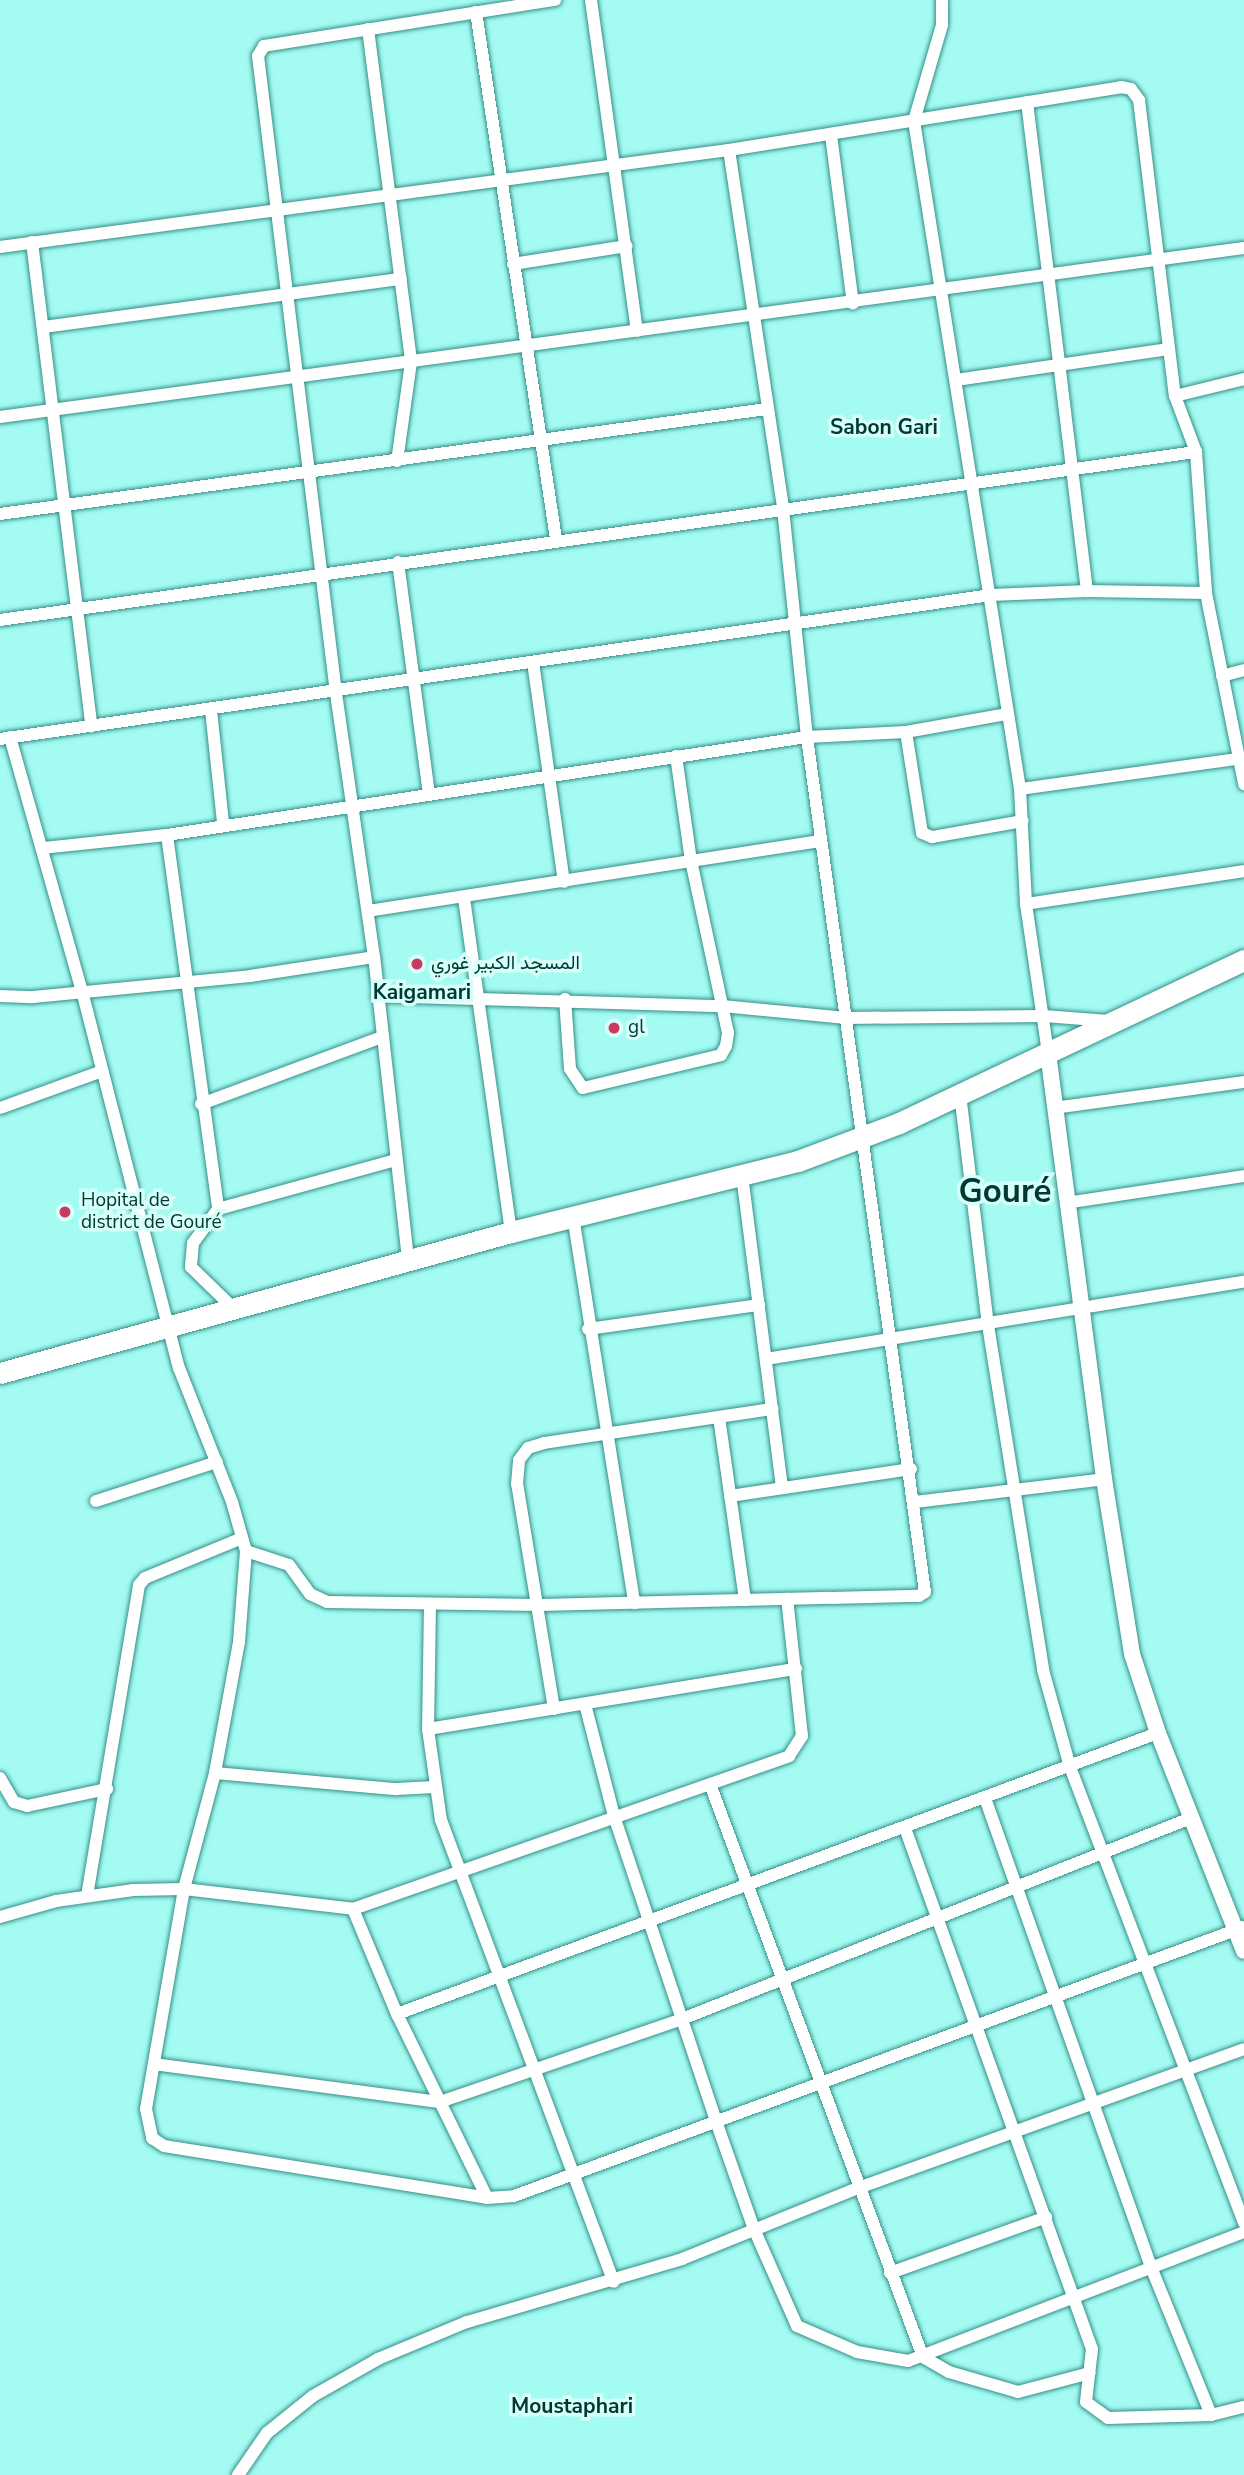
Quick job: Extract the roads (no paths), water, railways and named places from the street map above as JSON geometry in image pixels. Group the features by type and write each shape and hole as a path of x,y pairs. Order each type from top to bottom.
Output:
{"highway":[{"path":"0,1373 408,1259 742,1175 865,1138 1244,960"}],"main road":[{"path":"1048,1053 1104,1479 1132,1654 1158,1733 1191,1818 1240,1928 1244,1951"}],"street":[{"path":"408,1259 374,957 336,693 260,50 368,29 555,0"},
{"path":"592,0 618,166 638,331"},
{"path":"942,0 942,25 914,121 1020,789 1026,904 1048,1053"},
{"path":"476,12 499,181 556,539"},
{"path":"368,29 392,196 411,362 397,461"},
{"path":"0,247 618,166 831,135 1121,87 1136,93 1175,396 1196,452 1206,593 1244,784"},
{"path":"1027,102 1087,591"},
{"path":"831,135 853,304"},
{"path":"87,1896 139,1585 244,1545 289,1565 317,1600 540,1605 919,1597 926,1584 807,737 783,507 729,150"},
{"path":"32,242 56,409 91,726"},
{"path":"513,264 627,246"},
{"path":"0,417 943,292 1244,248"},
{"path":"44,327 401,279"},
{"path":"956,380 1169,349"},
{"path":"1175,396 1244,379"},
{"path":"0,514 767,408"},
{"path":"0,620 783,507 1072,472 1196,452"},
{"path":"398,562 429,793"},
{"path":"1206,593 1087,591 991,595 336,693 5,738 43,848 187,1393 217,1462 244,1545 239,1642 215,1773 184,1889 154,2064 147,2127 152,2138 164,2146 487,2198 514,2196 1056,1999 1240,1928"},
{"path":"533,662 564,882"},
{"path":"1222,676 1244,670"},
{"path":"211,710 223,823"},
{"path":"43,848 167,835 223,823 807,737 906,732 1007,714"},
{"path":"906,732 922,833 932,837 1023,821"},
{"path":"565,999 570,1069 575,1082 592,1089 721,1055 728,1033 691,862 676,756"},
{"path":"1020,789 1237,759"},
{"path":"167,835 201,1104 218,1209"},
{"path":"368,911 821,841"},
{"path":"1026,904 1244,871"},
{"path":"464,898 511,1232"},
{"path":"0,996 82,991 374,957"},
{"path":"377,996 565,999 722,1006 846,1018 1044,1016 1116,1021"},
{"path":"201,1104 382,1037"},
{"path":"0,1108 103,1071"},
{"path":"1054,1108 1244,1082"},
{"path":"960,1094 988,1325 1043,1670 1070,1767 1244,2223"},
{"path":"234,1309 191,1267 193,1243 218,1209 396,1160"},
{"path":"742,1175 782,1487"},
{"path":"1066,1203 1244,1176"},
{"path":"957,1181 970,1179"},
{"path":"573,1216 588,1329 634,1603"},
{"path":"766,1359 1244,1282"},
{"path":"588,1329 759,1305"},
{"path":"554,1709 540,1605 517,1484 519,1460 528,1448 544,1443 772,1409"},
{"path":"719,1417 745,1600"},
{"path":"96,1501 217,1462"},
{"path":"730,1496 911,1469"},
{"path":"915,1502 1104,1479"},
{"path":"0,1917 87,1896 184,1889 353,1909 789,1756 799,1747 802,1736 788,1600"},
{"path":"430,1604 428,1729 434,1787 460,1871 577,2173 614,2282"},
{"path":"428,1729 796,1669"},
{"path":"585,1704 614,1816 717,2124 754,2230 797,2326 857,2353 893,2361 923,2357 1244,2232"},
{"path":"397,2014 650,1923 1158,1733"},
{"path":"215,1773 397,1789 434,1787"},
{"path":"0,1778 14,1802 27,1806 107,1789"},
{"path":"710,1784 923,2357 949,2372 1018,2392 1090,2373"},
{"path":"985,1798 1151,2267 1211,2415"},
{"path":"154,2064 440,2102 682,2019 1191,1818"},
{"path":"905,1828 979,2027 1092,2349 1086,2402 1108,2418 1211,2415 1244,2407"},
{"path":"353,1909 397,2014 487,2198"},
{"path":"238,2475 276,2426 313,2396 378,2360 467,2322 614,2282 858,2188 1244,2049"},
{"path":"890,2273 1046,2217"}],"place":[{"name":"المسجد الكبير غوري","path":"417,964"},
{"name":"gl","path":"614,1028"},
{"name":"Hopital de district de Gouré","path":"65,1212"}],"district":[{"name":"Sabon Gari","path":"884,427"},
{"name":"Kaigamari","path":"422,992"},
{"name":"Gouré","path":"1005,1192"},
{"name":"Moustaphari","path":"572,2406"}]}
